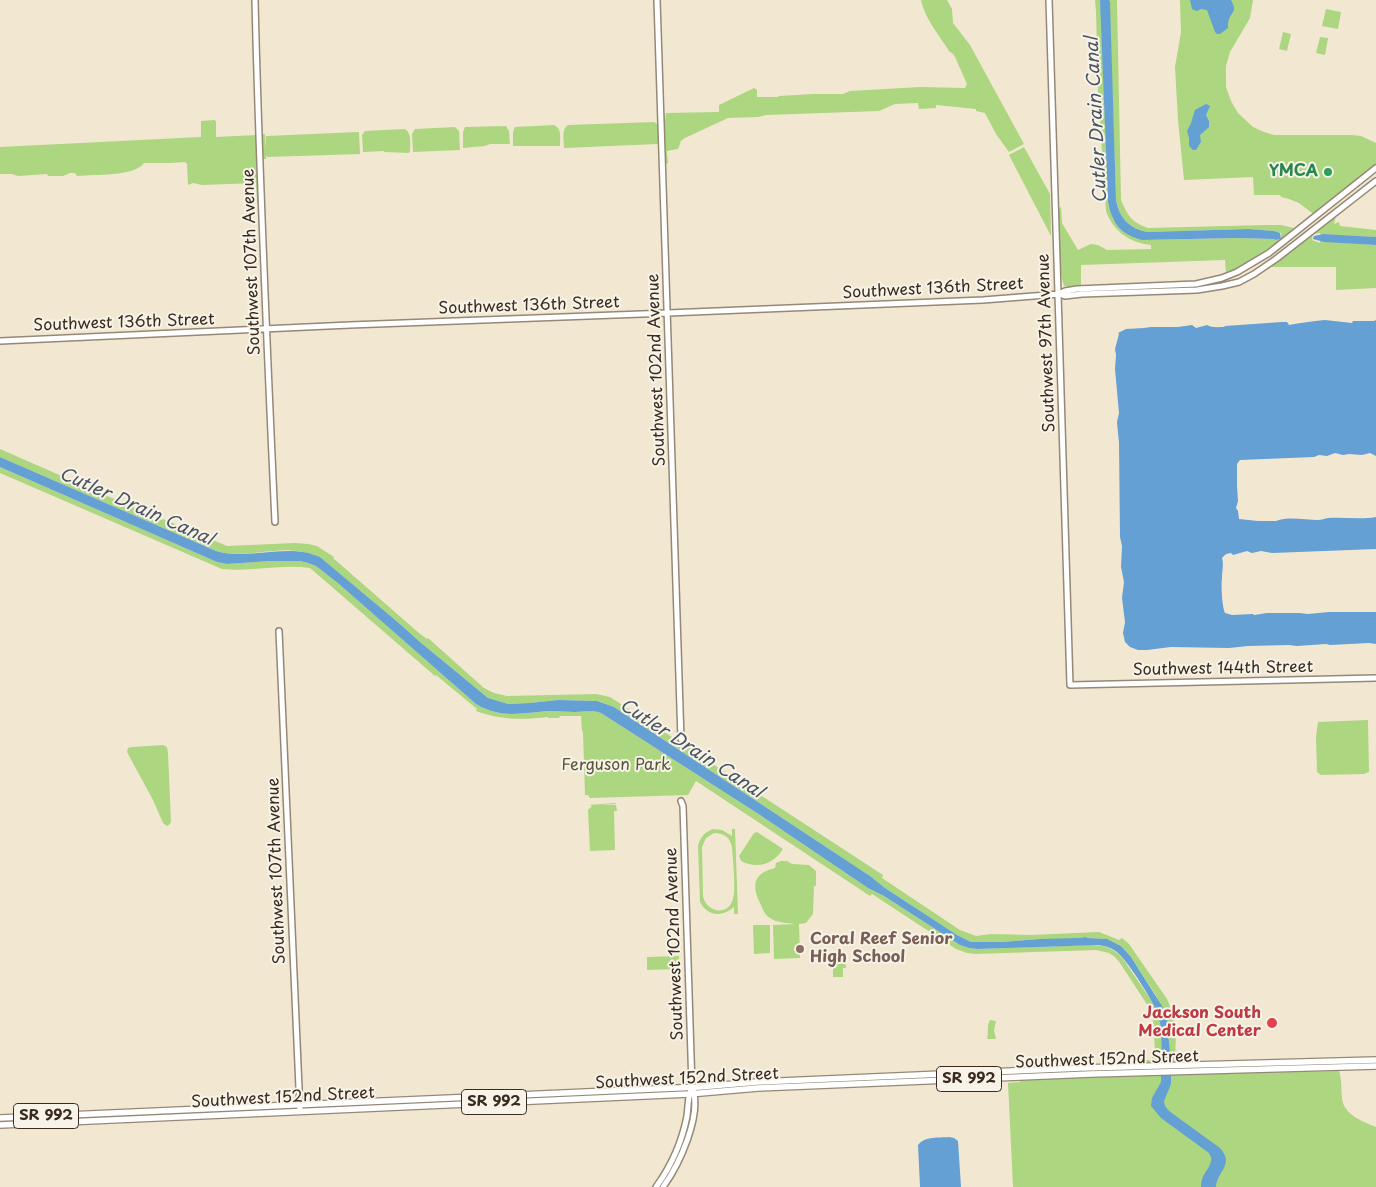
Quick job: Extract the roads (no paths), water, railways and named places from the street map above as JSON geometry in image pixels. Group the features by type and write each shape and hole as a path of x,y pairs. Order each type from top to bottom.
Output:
{"main road":[{"name":"Southwest 152nd Street","path":"1171,1069 1376,1060"},
{"name":"Southwest 152nd Street","path":"0,1125 300,1108 401,1100 692,1091 750,1083 871,1077 1081,1068 1171,1069 1376,1066"},
{"name":"Southwest 152nd Street","path":"0,1118 405,1106 594,1095"},
{"path":"401,1100 405,1106"}],"street":[{"name":"Southwest 107th Avenue","path":"255,0 266,329 275,522"},
{"name":"Southwest 102nd Avenue","path":"658,0 681,739"},
{"name":"Southwest 97th Avenue","path":"1050,0 1070,685"},
{"name":"Southwest 136th Street","path":"0,341 350,324 668,314 983,300 1059,294 1077,289 1196,284 1222,278 1252,264 1376,168"},
{"name":"Southwest 136th Street","path":"1059,294 1065,296 1197,290 1238,282 1276,259 1376,181"},
{"name":"Southwest 107th Avenue","path":"279,631 300,1108"},
{"name":"Southwest 144th Street","path":"1070,685 1376,678"},
{"name":"Southwest 102nd Avenue","path":"681,800 684,811 692,1091"},
{"path":"656,1187 671,1163 681,1139 692,1091"},
{"path":"664,1187 676,1167 687,1140 693,1116 692,1091"}],"water":[{"path":"1100,0 1109,0 1110,2 1116,200 1117,206 1126,222 1141,231 1147,232 1248,229 1274,231 1280,233 1281,239 1142,240 1134,238 1118,227 1108,202"},
{"path":"1190,0 1231,0 1234,9 1228,22 1228,28 1217,34 1207,10 1201,9 1197,11 1192,9"},
{"path":"1206,104 1210,106 1206,115 1209,127 1200,135 1201,142 1196,150 1193,150 1189,146 1187,131 1195,110"},
{"path":"1323,234 1376,237 1376,245 1324,242 1313,239 1314,236"},
{"path":"1325,320 1352,323 1353,321 1376,320 1376,456 1370,453 1343,455 1335,453 1314,457 1240,460 1237,464 1238,501 1236,508 1239,519 1258,521 1276,521 1292,518 1318,520 1376,517 1376,549 1272,553 1261,551 1252,553 1247,551 1233,555 1231,553 1226,554 1222,558 1223,606 1225,613 1232,615 1376,612 1376,644 1229,648 1171,647 1147,650 1138,650 1130,647 1125,642 1123,633 1125,622 1122,598 1124,582 1121,567 1122,546 1120,537 1117,422 1119,413 1115,369 1115,349 1118,333 1126,329 1151,327 1192,325 1196,328 1207,325 1224,327 1282,322 1287,322 1289,325"},
{"path":"0,457 216,551 242,554 294,551 320,557 488,698 508,704 558,700 597,701 614,707 870,876 885,888 957,935 971,942 1086,937 1107,939 1121,946 1131,957 1162,1006 1167,1021 1171,1084 1164,1101 1165,1106 1169,1111 1220,1148 1226,1159 1226,1164 1216,1187 1201,1187 1211,1161 1209,1153 1161,1118 1151,1106 1152,1098 1161,1082 1162,1061 1159,1017 1153,1003 1135,975 1114,950 1098,945 977,949 960,945 884,896 868,888 760,815 601,713 591,711 551,711 504,714 476,704 316,566 300,561 227,564 217,562 0,467"},
{"path":"949,1137 958,1141 961,1187 920,1187 918,1145 924,1140"}],"place":[{"name":"YMCA","path":"1328,172"},
{"name":"Coral Reef Senior High School","path":"800,949"},
{"name":"Jackson South Medical Center","path":"1272,1023"}],"water label":[{"name":"Cutler Drain Canal","path":"1097,120"},
{"name":"Cutler Drain Canal","path":"136,507"},
{"name":"Cutler Drain Canal","path":"691,749"}],"park label":[{"name":"Ferguson Park","path":"616,766"}]}
